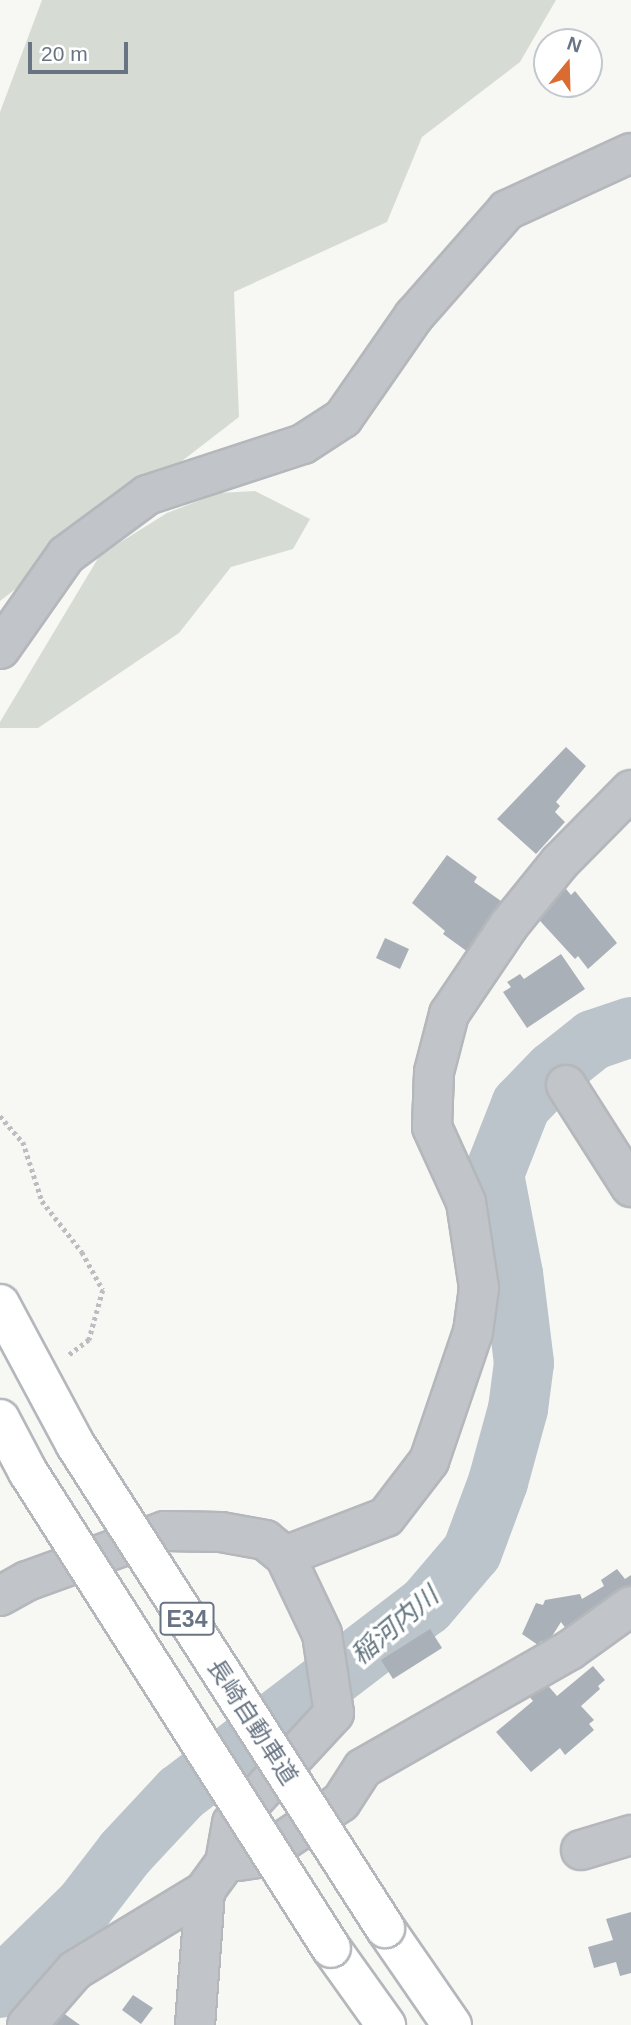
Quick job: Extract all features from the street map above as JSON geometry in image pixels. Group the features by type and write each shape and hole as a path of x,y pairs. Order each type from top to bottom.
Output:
{"highway":[{"name":"長崎自動車道","path":"0,1304 75,1444 385,1928 452,2025"},
{"name":"E34","path":"0,1419 28,1472 331,1948 386,2025"}],"street":[{"path":"0,649 65,555 147,495 303,444 343,418 414,316 507,210 631,153"},
{"path":"285,1556 386,1517 429,1461 473,1332 479,1288 466,1202 432,1127 434,1072 449,1014 509,925 560,862 631,790"},
{"path":"566,1085 631,1187"},
{"path":"0,1596 27,1581 165,1531 221,1532 265,1540 285,1556 322,1634 334,1713 232,1822 215,1877 195,2025"},
{"path":"27,2025 75,1970 215,1877 258,1858 341,1802 363,1768 570,1650 631,1606"},
{"path":"581,1850 631,1835"}],"path":[{"path":"0,1116 23,1142 42,1201 82,1252 103,1290 89,1340 67,1357"}],"shaded area":[{"path":"42,0 556,0 540,28 533,28 533,40 520,62 422,137 387,222 234,292 239,417 0,601 0,112"},
{"path":"255,491 310,519 293,549 231,567 179,633 38,728 0,728 0,722 100,555 167,513 219,493"}],"building":[{"path":"566,747 586,766 556,802 560,806 555,812 565,822 536,854 497,819"},
{"path":"447,855 477,877 474,882 501,901 495,910 501,915 472,955 443,934 445,931 412,903"},
{"path":"562,884 571,895 575,891 617,943 588,969 578,956 575,959 531,911"},
{"path":"385,938 409,949 400,969 376,958"},
{"path":"561,954 585,989 527,1028 503,992 511,987 507,982 520,974 524,979"},
{"path":"617,1569 625,1579 631,1575 631,1597 569,1633 561,1622 547,1644 541,1641 538,1645 522,1634 536,1603 543,1605 545,1600 580,1594 582,1599 604,1586 601,1580"},
{"path":"430,1629 442,1648 393,1679 381,1660"},
{"path":"593,1666 605,1680 598,1686 600,1689 581,1706 594,1720 589,1724 594,1730 565,1755 560,1748 531,1772 496,1732 533,1701 528,1695 544,1681 557,1696"},
{"path":"631,1912 631,1973 620,1976 616,1962 594,1968 588,1947 613,1940 606,1919"},
{"path":"133,1995 153,2008 141,2024 122,2010"},
{"path":"59,2010 80,2025 49,2025"}],"waterway":[{"name":"稲河内川","path":"0,1988 85,1905 125,1853 181,1793 426,1606 472,1552 498,1482 518,1409 524,1363 513,1274 494,1174 521,1105 554,1071 593,1040 631,1027"}]}
